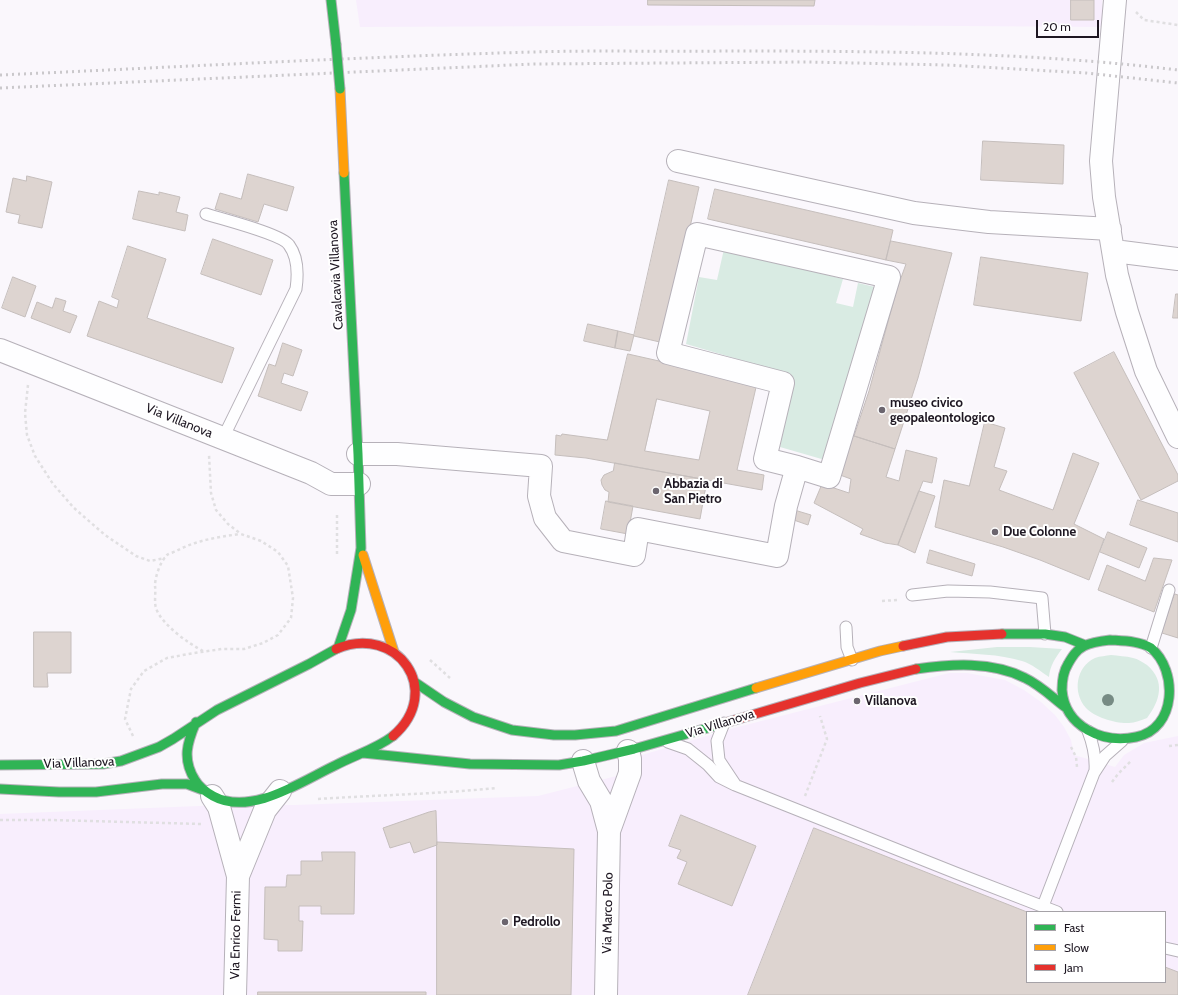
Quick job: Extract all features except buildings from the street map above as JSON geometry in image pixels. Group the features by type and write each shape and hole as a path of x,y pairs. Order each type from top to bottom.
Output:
{"main road":[{"name":"Cavalcavia Villanova","path":"331,0 340,89 358,454 361,548 350,610 338,648"},
{"name":"Cavalcavia Villanova","path":"361,548 394,652"},
{"name":"Via Villanova","path":"0,789 96,792 162,784 187,784 226,802 241,804 258,800 384,742 400,729 408,715 415,698 416,683 455,708 477,718 506,728 560,736 579,736 616,731 880,652 947,637 1012,633 1045,634 1065,637 1085,645"},
{"path":"1152,732 1164,722 1170,706 1173,680 1167,661 1151,648 1141,644 1110,640 1085,645 1075,653 1066,666 1062,680 1062,690 1065,707 1069,715 1087,730 1104,738 1123,740 1167,729"},
{"name":"Via Villanova","path":"0,765 94,764 118,762 160,747 196,722 215,711 338,648 347,645 363,644 378,646 394,652"},
{"path":"394,652 408,666 416,683"},
{"name":"Via Villanova","path":"360,753 470,764 559,765 628,751 860,682 922,667 938,665 977,666 1012,672 1023,676 1065,707"},
{"path":"196,722 187,745 188,763 193,778 207,793"}],"street":[{"path":"1124,5 1101,160 1104,197 1118,275 1127,312 1144,363 1178,437"},
{"path":"678,161 914,213 989,222 1110,229"},
{"path":"697,234 889,277 829,477 797,468 765,459 783,383 668,353 697,234"},
{"path":"1114,251 1178,259"},
{"name":"Via Villanova","path":"0,350 311,473 331,484 359,484"},
{"path":"358,454 397,454 541,466 539,496 545,518 563,541 634,555 638,529 777,556 786,506 797,468"},
{"name":"Via Marco Polo","path":"609,831 630,773 630,759 628,751"},
{"name":"Via Marco Polo","path":"583,761 589,781 601,802 609,831 606,995"},
{"name":"Via Enrico Fermi","path":"238,876 265,810 280,791"},
{"name":"Via Enrico Fermi","path":"207,793 219,807 238,876 235,995"}],"lane":[{"path":"206,214 277,237 289,244 296,260 298,277 296,289 220,437"},
{"path":"1151,648 1169,590"},
{"path":"912,596 955,591 990,592 1042,598 1045,634"},
{"path":"846,627 848,647 852,660"},
{"path":"724,722 717,741 719,760 735,785"},
{"path":"1087,730 1094,750 1094,773"},
{"path":"1043,906 1094,773 1105,756 1123,740"},
{"path":"664,741 688,749 708,765 719,777 735,785 1055,911"},
{"path":"1166,948 1178,951"}],"path":[{"path":"1124,5 1144,20 1178,25"},
{"path":"37,365 27,389 25,413 27,435 35,456 53,484 74,508 105,535 130,551 150,561 165,558"},
{"path":"140,734 134,738 125,719 130,689 144,671 167,658 222,649 244,649 263,643 278,635 291,618 294,598 288,566 278,552 261,541 240,534 228,524 216,510 212,493 209,454 220,437"},
{"path":"203,652 179,635 165,622 156,608 155,583 157,571 167,555 186,546 210,538 240,534"},
{"path":"336,534 337,554"},
{"path":"429,658 452,680"},
{"path":"813,718 820,716"},
{"path":"811,800 805,798 827,739"},
{"path":"1070,744 1076,757 1078,771"},
{"path":"314,799 370,795 449,793 504,787"},
{"path":"0,820 201,824 208,828"}],"shaded area":[{"path":"356,0 1102,0 1102,27 821,25 360,27"},
{"path":"724,249 843,279 836,303 853,307 858,283 875,287 825,460 780,447 793,381 785,373 686,344 699,277 717,280"},
{"path":"997,647 1062,649 1053,662 1049,677 1022,661 1004,657 950,652"},
{"path":"1111,655 1135,658 1147,665 1157,678 1159,684 1158,698 1147,718 1131,723 1112,721 1094,714 1086,708 1082,702 1079,695 1078,680 1084,667 1095,658"},
{"path":"949,673 967,673 1005,680 1024,690 1041,702 1055,715 1071,740 1074,755 1115,767 1124,755 1144,743 1178,736 1178,995 0,995 0,814 224,805 295,805 538,796 632,772 635,757 734,728"}],"railway":[{"path":"0,75 266,62 582,51 897,52 1066,59 1178,70"},
{"path":"0,88 534,64 807,62 947,65 1086,73 1178,83"}],"traffic: fast":[{"path":"331,0 336,44"},
{"path":"336,44 340,89"},
{"path":"338,648 351,610 361,548 358,454 344,173"},
{"path":"1002,634 1045,634 1065,637 1085,645"},
{"path":"1110,640 1126,641 1151,648 1160,658 1166,670 1169,684 1169,698 1166,711 1159,723 1150,732 1136,737 1123,739 1111,738 1088,730 1078,723 1070,714 1065,703 1062,690 1063,677 1066,667 1073,656 1081,648 1087,645 1110,640"},
{"path":"0,765 103,764 121,761 159,747 217,710 336,649"},
{"path":"916,669 957,665 985,666 999,669 1025,678 1041,688 1065,707"},
{"path":"416,683 444,702 473,717 512,730 554,735 575,735 616,731 756,688"},
{"path":"196,722 188,744 188,765 197,783 205,791 213,796 228,801 243,802 260,800 276,794 373,748 393,736"},
{"path":"363,753 470,764 559,765 634,749 718,725"},
{"path":"0,789 96,792 162,784 187,784 203,790"}],"traffic: slow":[{"path":"340,89 344,173"},
{"path":"363,555 394,652"},
{"path":"756,688 880,651 903,646"}],"traffic: jam":[{"path":"903,646 947,637 1002,634"},
{"path":"336,649 358,643 378,645 395,653 407,666 414,682 415,700 408,718 393,736"},
{"path":"718,725 860,683 916,669"}],"place":[{"name":"museo civico geopaleontologico","path":"882,410"},
{"name":"Abbazia di San Pietro","path":"656,491"},
{"name":"Due Colonne","path":"995,532"},
{"name":"Villanova","path":"857,701"},
{"name":"Pedrollo","path":"505,922"}]}
